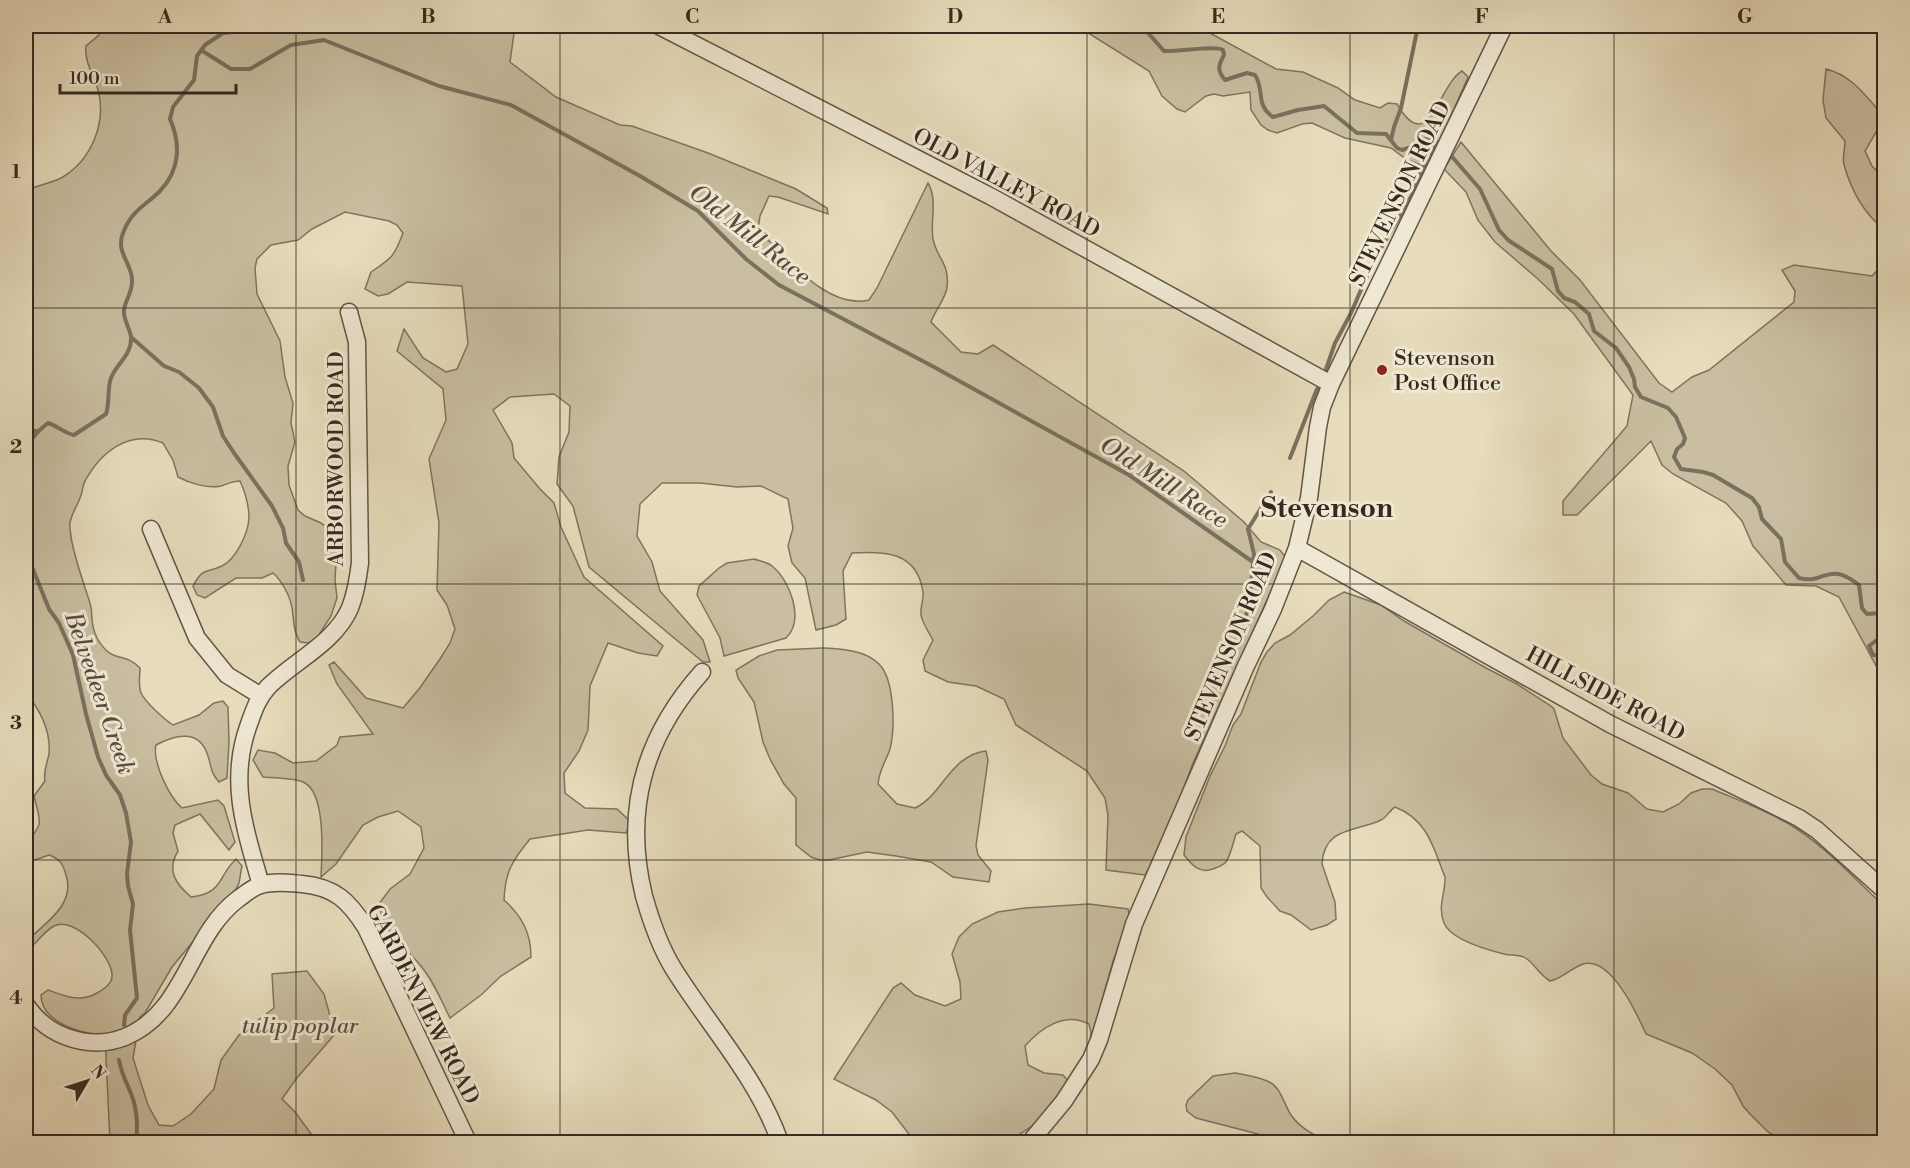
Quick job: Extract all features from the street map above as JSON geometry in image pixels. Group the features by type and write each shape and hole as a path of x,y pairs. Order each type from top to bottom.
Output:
{"street":[{"name":"OLD VALLEY ROAD","path":"659,26 990,196 1331,384"},
{"name":"STEVENSON ROAD","path":"1030,1143 1064,1101 1091,1059 1099,1040 1134,924 1273,609 1297,548 1309,498 1322,407 1331,384 1504,26"},
{"name":"ARBORWOOD ROAD","path":"261,885 242,818 238,786 239,760 247,728 261,696 338,627 349,610 356,591 360,563 357,342 349,312"},
{"path":"151,529 197,638 227,675 261,696"},
{"name":"HILLSIDE ROAD","path":"1297,548 1610,724 1799,818 1817,830 1884,890"},
{"path":"702,672 686,690 667,718 653,746 644,773 638,802 635,838 639,876 657,940 673,968 747,1075 773,1123 780,1143"},
{"name":"GARDENVIEW ROAD","path":"26,1005 48,1029 77,1040 103,1043 134,1033 148,1025 166,1006 206,935 233,903 261,885 296,883 326,888 337,894 357,913 377,950 468,1143"}],"green space":[{"name":"tulip poplar","path":"101,26 515,26 510,62 556,97 620,125 632,126 708,153 796,189 827,208 828,214 769,196 760,216 758,230 794,266 822,289 837,297 853,301 869,300 877,288 928,183 933,196 933,239 947,273 946,292 931,322 961,352 978,354 993,345 1184,471 1244,522 1261,542 1280,550 1286,558 1193,763 1163,843 1145,875 1106,870 1108,815 1105,798 1087,771 1016,725 1004,699 976,686 948,682 925,671 923,660 933,640 921,615 923,595 920,579 907,562 888,554 852,553 843,571 846,619 836,625 816,630 805,578 792,563 788,546 793,528 788,499 761,486 662,483 640,504 637,536 652,562 660,591 703,640 710,662 703,662 589,567 573,506 557,484 559,457 569,432 570,406 554,394 510,397 493,410 512,443 514,458 554,503 561,527 584,577 663,646 657,656 638,653 608,643 590,686 588,730 579,751 564,773 565,793 585,808 617,809 632,823 626,833 588,830 530,839 511,867 504,900 516,912 524,926 531,957 501,976 481,995 450,1018 425,971 389,931 381,915 379,904 390,889 410,874 424,848 421,827 398,811 378,817 363,825 336,864 321,877 320,812 312,790 305,783 297,780 263,777 253,760 258,750 275,753 293,763 316,761 337,745 340,737 373,734 337,684 329,665 334,662 366,698 403,708 440,659 455,629 447,605 437,590 439,523 429,459 446,420 443,389 397,351 404,329 423,358 446,372 457,369 468,344 462,286 407,282 388,294 378,296 365,289 371,272 392,256 403,233 397,225 389,221 345,212 312,229 298,240 271,245 257,259 255,268 257,294 280,341 285,377 293,403 291,423 295,442 288,466 289,485 298,510 329,529 335,536 337,544 335,580 337,598 331,616 317,638 309,643 300,642 295,630 289,599 282,584 273,573 262,578 236,578 205,598 197,595 193,586 200,576 227,563 244,538 249,518 245,494 240,481 210,487 178,477 173,460 163,443 151,439 128,441 108,453 99,461 85,481 70,525 75,554 97,638 108,652 129,660 140,668 140,690 147,701 173,725 199,715 214,703 223,701 228,707 227,778 219,782 213,773 204,747 193,738 186,736 171,738 156,745 155,752 159,769 177,803 182,808 218,800 224,806 235,842 229,850 200,814 175,825 173,833 178,851 174,858 173,871 177,882 191,897 202,895 215,888 236,859 242,866 235,891 172,967 145,1013 140,1017 133,1058 148,1105 159,1125 173,1126 191,1114 214,1089 221,1060 239,1035 274,1008 272,974 307,971 324,994 335,1034 282,1099 295,1112 317,1142 110,1142 105,1036 64,1025 48,1013 41,995 48,990 72,998 91,996 109,984 112,979 111,968 91,940 72,927 62,924 45,932 33,945 32,936 59,910 67,894 68,885 64,868 56,858 49,855 26,861 26,843 36,831 39,822 34,796 45,781 49,745 44,721 26,693 26,190 57,180 72,171 81,162 94,140 98,128 100,103 98,90 86,58 86,46 99,35"},
{"path":"1077,26 1188,26 1210,33 1276,69 1303,72 1338,88 1355,100 1380,108 1388,103 1397,104 1408,119 1417,124 1425,121 1433,113 1446,90 1462,71 1468,77 1428,168 1406,159 1391,148 1345,138 1312,123 1277,133 1268,130 1261,125 1251,110 1250,92 1223,96 1214,94 1206,96 1185,112 1177,109 1162,96 1149,71"},
{"path":"1826,69 1850,81 1881,113 1879,127 1865,151 1872,166 1884,178 1884,229 1870,216 1854,192 1843,162 1845,141 1826,118 1823,100"},
{"path":"1461,142 1551,251 1580,280 1659,383 1672,392 1692,377 1709,370 1794,302 1795,291 1782,270 1794,265 1872,276 1884,263 1884,678 1839,597 1816,586 1786,585 1753,546 1742,521 1726,503 1673,474 1662,465 1651,441 1577,515 1563,515 1563,501 1627,426 1633,395 1574,314 1495,242 1478,220 1466,192 1444,169"},
{"path":"754,559 772,566 779,572 789,590 795,611 792,630 786,638 724,656 720,638 697,595 699,586 727,563"},
{"path":"1344,592 1381,605 1404,621 1517,684 1551,706 1563,738 1591,775 1602,784 1628,793 1647,809 1663,812 1679,804 1691,793 1702,789 1712,789 1751,805 1802,832 1838,862 1884,906 1884,1142 1788,1142 1768,1132 1751,1115 1743,1106 1732,1085 1715,1069 1692,1053 1646,1034 1622,989 1603,969 1593,964 1583,964 1550,981 1525,957 1489,950 1454,934 1448,929 1442,917 1445,877 1433,845 1415,819 1395,807 1381,820 1343,832 1329,843 1324,852 1322,864 1335,902 1336,919 1327,925 1311,930 1291,915 1280,911 1267,897 1261,888 1260,846 1242,831 1236,834 1228,859 1221,865 1204,870 1196,868 1190,862 1184,855 1186,837 1210,776 1233,725 1241,714 1261,662 1275,643 1290,635 1329,600"},
{"path":"823,648 860,653 873,659 884,671 891,693 893,730 890,749 878,784 897,804 915,808 932,795 964,760 986,751 988,760 976,846 978,855 991,871 989,882 953,877 931,862 867,852 820,860 811,857 796,845 796,798 784,784 770,759 763,742 754,702 738,678 736,670 759,656 777,650"},
{"path":"1089,904 1128,909 1130,918 1113,961 1089,1047 1091,1033 1089,1024 1071,1019 1054,1023 1038,1033 1025,1046 1028,1065 1044,1073 1063,1075 1069,1082 1045,1114 1032,1126 1008,1142 915,1142 892,1112 876,1100 834,1079 893,988 901,983 915,995 945,1006 961,999 960,982 952,954 959,937 972,924 998,912"},
{"path":"1235,1073 1271,1083 1278,1089 1298,1124 1329,1142 1274,1142 1258,1134 1196,1118 1187,1111 1188,1100 1213,1076"}],"waterway":[{"path":"26,480 29,472 28,447 35,435 48,423 74,435 106,414 111,378 127,354 131,343 124,310 132,280 121,248 125,228 133,215 160,191 172,174 177,147 170,119 173,107 194,80 197,56 205,45 223,33 244,31 255,26"},
{"path":"1142,26 1164,51 1212,48 1223,50 1224,55 1219,68 1225,80 1247,73 1255,75 1260,86 1264,107 1273,117 1324,106 1357,133 1386,134 1397,148 1402,150 1423,139 1434,140 1440,145"},
{"path":"1391,140 1401,108 1418,26"},
{"name":"Old Mill Race","path":"201,50 231,69 250,69 291,45 324,40 439,86 511,105 640,176 698,211 746,259 779,285 934,367 1129,475 1253,562"},
{"path":"1326,369 1335,343 1373,262 1413,193 1436,142"},
{"path":"1448,152 1480,189 1499,230 1508,240 1552,269 1558,291 1564,298 1575,302 1589,314 1594,331 1616,348 1629,367 1635,387 1641,397 1668,408 1676,417 1685,438 1674,457 1681,469 1713,475 1752,498 1759,507 1762,519 1781,539 1785,562 1799,578 1815,579 1840,574 1859,585 1862,608 1867,614 1884,615"},
{"path":"131,337 164,366 179,372 199,388 213,407 223,436 272,506 283,528 286,543 299,562 303,580"},
{"path":"1290,458 1317,389"},
{"path":"26,428 38,432"},
{"name":"Old Mill Race","path":"1241,632 1249,605 1254,554 1248,529 1271,492"},
{"path":"26,526 29,538 26,546"},
{"name":"Belvedeer Creek","path":"26,552 49,609 59,623 73,655 98,757 106,775 120,795 126,813 131,842 127,874 133,904 130,930 137,998 125,1015 124,1025"},
{"path":"1884,637 1869,646 1873,655 1884,656"},
{"name":"Belvedeer Creek","path":"119,1060 134,1103 137,1123 136,1142"}],"place":[{"name":"Stevenson Post Office","path":"1382,370"}],"district":[{"name":"Stevenson","path":"1327,507"}]}
